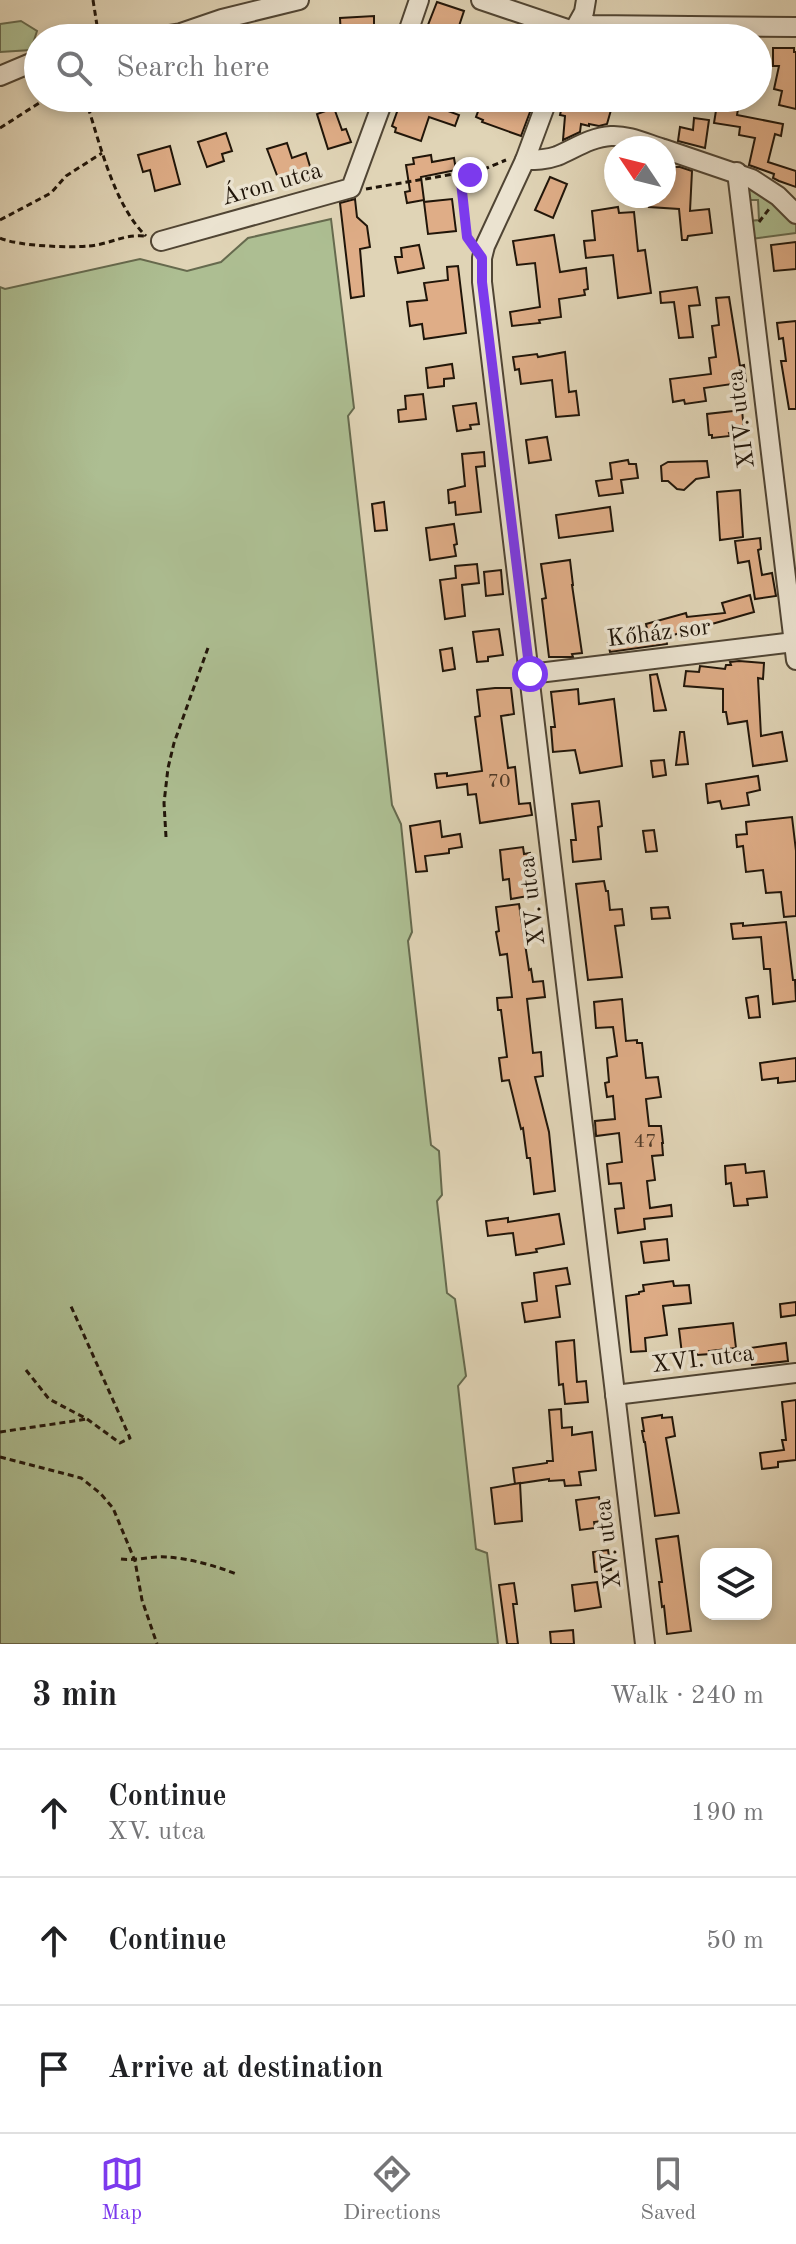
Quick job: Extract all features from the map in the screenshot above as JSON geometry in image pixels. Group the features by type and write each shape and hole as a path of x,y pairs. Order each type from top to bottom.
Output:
{"street":[{"path":"411,24 419,0"},
{"path":"481,0 555,24"},
{"path":"577,24 586,8 586,0"},
{"path":"207,24 293,1"},
{"path":"772,27 796,27"},
{"path":"0,76 24,66"},
{"name":"Áron utca","path":"153,238 351,188 379,112"},
{"name":"XV. utca","path":"543,112 525,160 485,246 482,282 645,1644"},
{"path":"525,160 556,157 604,137"},
{"path":"676,152 737,172 763,185 796,214"},
{"name":"XIV. utca","path":"737,172 792,600 795,651"},
{"name":"Kőház sor","path":"530,674 795,651"},
{"name":"XVI. utca","path":"615,1395 796,1373"}],"path":[{"path":"93,0 97,24"},
{"path":"0,128 25,112"},
{"path":"90,112 114,184 131,217 153,238"},
{"path":"0,220 51,193 66,176 102,153"},
{"path":"351,188 359,190 460,173 470,175 520,155 525,160"},
{"path":"460,173 467,237 482,258"},
{"path":"745,241 778,196"},
{"path":"0,238 32,244 89,246 119,240 129,234 153,238"},
{"path":"166,837 164,803 168,768 209,645"},
{"path":"26,1370 49,1399 87,1419 120,1443 130,1438 70,1304"},
{"path":"0,1432 87,1419"},
{"path":"0,1457 81,1478 113,1508 135,1561 142,1600 157,1644"},
{"path":"121,1559 135,1561 165,1557 236,1574"}],"green space":[{"path":"21,21 26,24 24,50 0,52 0,24"},
{"path":"746,183 796,217 796,233 751,239 749,221 759,220 758,200 747,200"},
{"path":"331,219 354,408 348,416 392,805 401,824 412,932 408,941 431,1145 439,1151 442,1195 437,1201 447,1293 455,1299 466,1376 458,1386 476,1549 487,1553 498,1644 0,1644 0,287 5,289 140,259 187,271 221,262 248,238"}],"building":[{"path":"437,2 464,11 460,24 428,24"},
{"path":"374,16 374,24 340,24 340,18"},
{"path":"773,48 794,48 796,52 796,109 779,105 782,91 774,89 779,66 773,66"},
{"path":"335,112 342,130 346,129 351,142 328,149 317,114"},
{"path":"397,112 451,112 459,115 455,126 429,117 421,141 395,132 396,128 392,126"},
{"path":"478,112 530,112 521,136 476,117"},
{"path":"561,112 610,112 607,124 581,124 580,132 563,140 565,116 560,115"},
{"path":"716,112 738,112 737,115 783,124 781,136 775,134 768,162 796,171 796,187 773,178 774,174 749,165 755,138 739,135 740,127 714,123"},
{"path":"694,118 709,120 705,148 678,141 680,127 693,130"},
{"path":"226,133 232,151 222,154 224,161 207,167 198,142"},
{"path":"287,143 292,158 306,153 312,173 286,181 278,178 267,149"},
{"path":"170,146 180,184 155,191 150,170 143,172 138,155"},
{"path":"431,155 432,162 454,158 456,170 421,177 424,200 407,203 405,192 410,191 406,165 414,164 413,158"},
{"path":"676,167 692,171 690,211 709,209 712,233 688,236 687,240 682,240 679,209 664,208 676,208"},
{"path":"550,177 567,184 553,218 535,210"},
{"path":"355,199 357,217 367,226 370,247 360,249 364,296 351,298 340,203"},
{"path":"452,199 456,231 428,234 424,202"},
{"path":"618,208 619,213 634,212 638,251 645,250 651,293 618,298 613,255 586,258 584,241 595,240 592,211"},
{"path":"554,235 560,272 586,268 588,289 584,290 585,295 559,299 561,317 512,326 510,312 540,307 535,263 517,265 513,241"},
{"path":"796,242 796,269 774,271 771,245"},
{"path":"419,245 424,268 398,273 395,257 402,257 401,248"},
{"path":"458,266 466,333 424,339 422,324 410,326 407,302 427,300 424,283 448,280 447,267"},
{"path":"697,287 700,305 689,306 693,337 679,338 674,302 661,303 660,292"},
{"path":"729,297 740,366 744,365 746,382 704,388 706,401 673,402 670,379 711,374 709,358 716,357 712,326 719,325 716,298"},
{"path":"796,321 796,409 789,409 781,361 786,361 783,338 779,339 777,323"},
{"path":"565,352 569,392 576,391 579,415 556,417 552,380 521,384 513,357"},
{"path":"452,364 454,378 444,379 444,386 428,388 426,368"},
{"path":"423,394 426,419 399,422 398,410 406,409 405,396"},
{"path":"476,403 479,424 457,431 453,406"},
{"path":"742,410 744,431 729,433 730,436 712,438 709,435 707,414"},
{"path":"547,437 551,460 529,463 526,440"},
{"path":"484,452 485,466 476,467 481,512 456,515 455,502 449,503 448,490 465,486 462,454"},
{"path":"628,460 629,464 636,464 638,478 621,480 623,493 599,496 596,481 612,479 610,463"},
{"path":"707,461 709,477 696,479 684,490 662,481 661,466 668,462"},
{"path":"740,490 743,537 720,540 717,492"},
{"path":"384,502 387,530 375,531 372,504"},
{"path":"610,507 613,531 559,538 556,515"},
{"path":"454,524 456,556 430,560 426,528"},
{"path":"760,538 761,549 758,550 762,575 772,573 776,596 755,599 749,561 738,563 735,541"},
{"path":"570,560 582,653 572,654 573,657 549,657 541,564"},
{"path":"477,564 479,583 462,585 465,616 445,619 440,580 456,578 455,566"},
{"path":"501,570 503,594 486,596 484,572"},
{"path":"750,595 754,612 666,637 667,644 610,652 608,643 648,633 646,624 686,613 687,617 725,613 722,603"},
{"path":"499,629 503,655 477,662 473,632"},
{"path":"452,648 455,669 443,671 440,650"},
{"path":"730,662 764,663 763,679 758,678 761,736 782,732 787,761 753,766 747,721 728,724 726,712 723,712 723,689 684,686 686,671 699,672 700,666 725,669 726,665 731,665"},
{"path":"657,674 666,710 654,711 650,675"},
{"path":"511,688 514,714 501,716 508,768 515,767 519,804 530,803 532,815 480,823 476,794 468,795 467,784 437,788 435,774 447,773 447,776 482,771 475,717 480,716 477,690"},
{"path":"578,689 579,704 614,699 622,766 580,773 575,750 553,752 551,727 555,727 551,692"},
{"path":"680,732 684,732 688,764 676,765"},
{"path":"664,760 666,775 653,777 651,761"},
{"path":"758,776 760,790 747,793 749,805 722,809 720,801 708,803 706,784"},
{"path":"599,801 601,859 573,862 571,840 576,840 572,804"},
{"path":"792,817 796,851 796,916 784,917 781,892 766,893 763,870 746,872 743,846 737,847 736,835 747,834 746,822"},
{"path":"440,821 442,837 460,834 462,847 449,849 449,853 425,856 427,871 416,872 410,826"},
{"path":"654,830 657,851 646,852 643,831"},
{"path":"523,847 524,854 530,853 539,894 511,899 509,879 503,880 500,850"},
{"path":"604,881 610,910 622,909 624,925 615,926 622,977 588,980 576,884"},
{"path":"519,904 529,970 533,982 543,981 545,997 527,999 533,1053 541,1052 543,1076 535,1077 549,1132 555,1191 534,1194 523,1128 509,1080 502,1081 499,1058 507,1057 497,998 512,997 507,954 500,955 496,907"},
{"path":"668,907 670,918 652,919 651,908"},
{"path":"786,922 796,1001 773,1004 770,969 764,969 761,937 733,939 731,924 743,923 743,926"},
{"path":"758,996 760,1017 749,1018 746,998"},
{"path":"622,999 626,1041 642,1043 646,1078 658,1077 661,1097 646,1099 649,1126 661,1126 663,1143 663,1155 652,1156 655,1180 647,1181 650,1208 671,1205 672,1216 644,1219 645,1229 618,1233 615,1209 624,1208 621,1183 609,1184 607,1164 622,1162 619,1133 596,1136 595,1121 615,1119 613,1096 607,1097 605,1083 609,1082 607,1058 617,1056 613,1027 596,1028 594,1002"},
{"path":"796,1058 796,1081 778,1083 778,1078 762,1080 760,1063"},
{"path":"745,1164 746,1173 764,1171 767,1197 747,1199 748,1205 734,1206 731,1183 726,1184 725,1166"},
{"path":"559,1214 564,1244 516,1255 513,1233 488,1236 486,1221 508,1218 508,1222"},
{"path":"667,1239 669,1260 644,1263 641,1242"},
{"path":"567,1268 570,1284 556,1286 560,1317 525,1322 522,1303 537,1301 534,1273"},
{"path":"673,1281 674,1286 689,1285 691,1303 663,1306 667,1335 645,1338 646,1351 631,1352 626,1296 644,1291 643,1285"},
{"path":"796,1302 796,1315 781,1317 780,1304"},
{"path":"733,1323 736,1348 709,1351 710,1354 682,1354 679,1329"},
{"path":"574,1340 577,1382 586,1381 588,1402 565,1404 563,1384 559,1385 556,1342"},
{"path":"786,1343 788,1361 752,1365 750,1348"},
{"path":"796,1400 796,1460 778,1462 778,1467 762,1469 760,1453 784,1450 782,1440 786,1440 782,1402"},
{"path":"561,1409 562,1428 572,1427 572,1435 592,1432 596,1470 579,1472 581,1485 565,1486 564,1480 549,1479 515,1484 513,1468 553,1461 549,1410"},
{"path":"662,1415 662,1418 672,1417 675,1436 666,1438 679,1513 655,1516 642,1418"},
{"path":"520,1483 522,1521 495,1524 491,1488"},
{"path":"599,1497 602,1521 594,1522 595,1528 580,1530 576,1500"},
{"path":"678,1536 691,1631 667,1634 656,1539"},
{"path":"608,1550 611,1570 595,1572 593,1552"},
{"path":"597,1582 601,1607 575,1611 572,1585"},
{"path":"514,1583 518,1644 507,1644 499,1585"},
{"path":"573,1630 574,1644 551,1644 550,1632"}],"route":[{"path":"470,175 460,173 467,237 482,258 482,282 530,674"}]}
